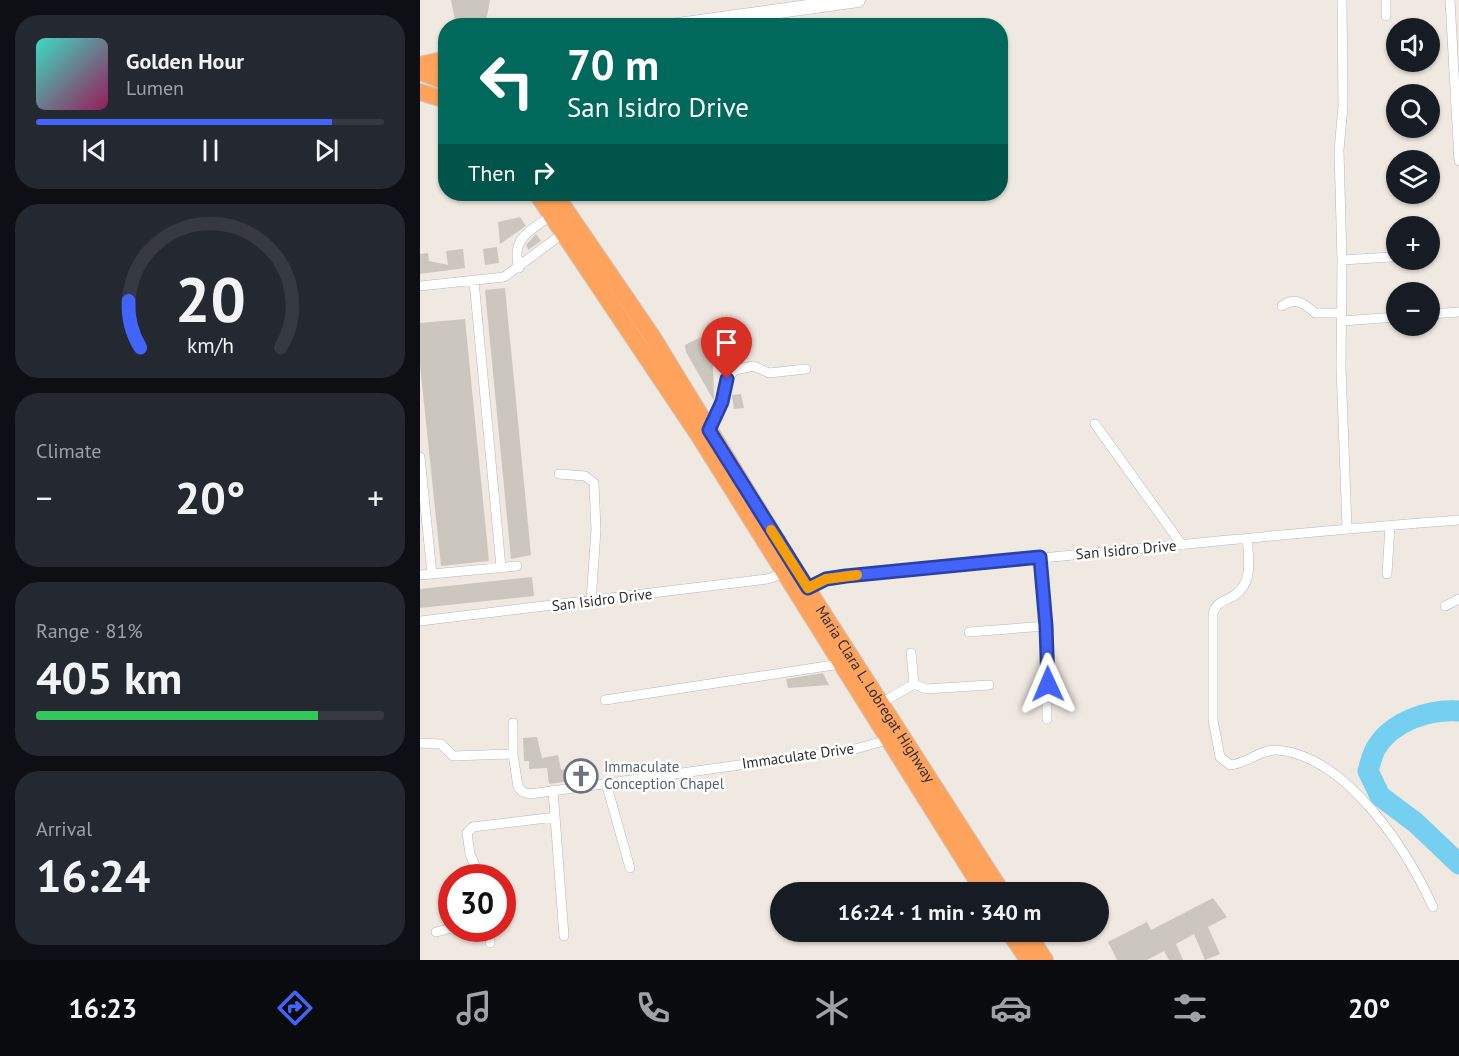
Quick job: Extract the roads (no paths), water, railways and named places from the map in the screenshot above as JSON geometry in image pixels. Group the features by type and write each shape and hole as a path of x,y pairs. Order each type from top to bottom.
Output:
{"highway":[{"path":"420,65 438,61"},
{"path":"420,72 438,79"},
{"path":"420,92 438,98"},
{"name":"Maria Clara L. Lobregat Highway","path":"557,205 802,592 881,703 895,737"},
{"name":"Maria Clara L. Lobregat Highway","path":"645,341 709,430 789,571"},
{"name":"Maria Clara L. Lobregat Highway","path":"802,592 840,664 895,737 925,785 978,882"},
{"name":"Maria Clara L. Lobregat Highway","path":"925,785 995,882"},
{"path":"1016,942 1028,960"},
{"path":"1033,942 1045,960"}],"street":[{"path":"726,18 851,0"},
{"path":"1342,0 1343,106 1339,150 1347,527"},
{"path":"1386,0 1386,16"},
{"path":"1450,0 1459,161"},
{"path":"519,268 515,254 520,241 557,205"},
{"path":"420,286 504,277 570,228"},
{"path":"1342,260 1386,257"},
{"path":"474,281 501,567"},
{"path":"1282,306 1293,301 1307,304 1315,313 1342,317 1386,317"},
{"path":"1440,313 1459,312"},
{"path":"709,430 722,402 727,379 735,370 754,366 769,373 806,369"},
{"path":"1095,424 1182,545"},
{"path":"420,457 432,574"},
{"path":"559,474 585,476 594,483 596,530 591,602"},
{"name":"San Isidro Drive","path":"802,592 826,579 846,576 1182,545 1347,527 1459,519"},
{"path":"1387,574 1390,525"},
{"path":"1247,538 1247,584 1241,592 1218,604 1213,613 1213,720 1220,757 1230,765 1238,765 1270,751 1278,750 1312,761 1326,769 1352,788 1401,848 1416,870 1433,907"},
{"path":"1040,557 1046,626 1047,719"},
{"path":"420,575 517,566"},
{"name":"San Isidro Drive","path":"420,621 591,602 789,571"},
{"path":"1445,606 1459,598"},
{"path":"969,632 1046,626"},
{"path":"911,653 914,684"},
{"path":"605,700 840,664"},
{"path":"881,703 914,684"},
{"path":"914,684 926,689 989,685"},
{"path":"420,743 441,744 453,756 513,754 513,723"},
{"name":"Immaculate Drive","path":"513,754 518,787 530,794 855,749 895,737"},
{"path":"606,783 630,868"},
{"path":"553,790 564,936"},
{"path":"475,864 467,833 473,827 555,817"}],"waterway":[{"path":"1459,711 1436,712 1401,724 1376,748 1368,771 1380,796 1416,823 1459,864"}],"place":[{"name":"Immaculate Conception Chapel","path":"581,776"}]}
